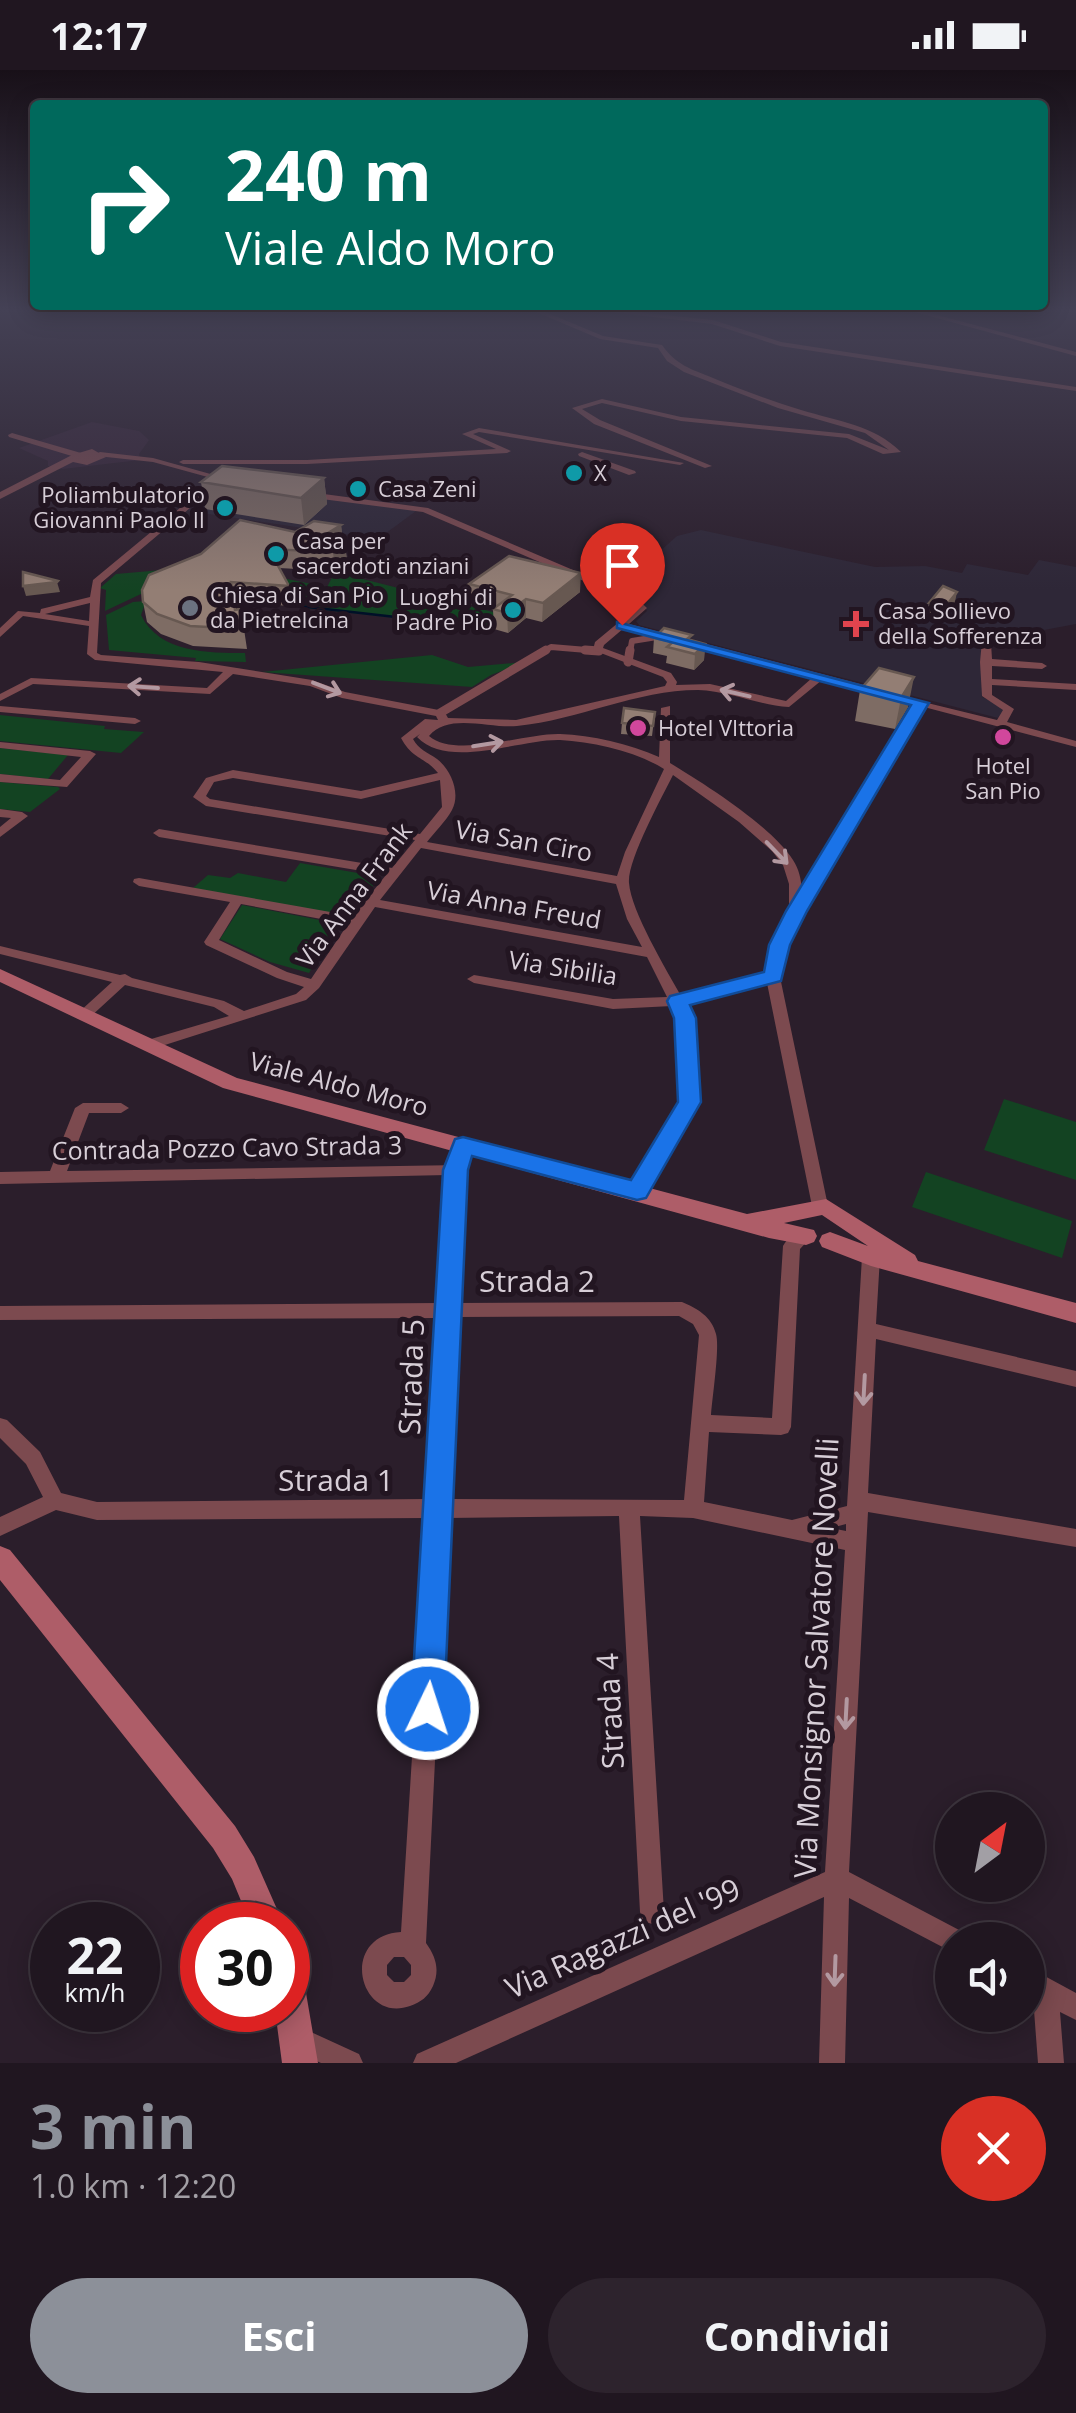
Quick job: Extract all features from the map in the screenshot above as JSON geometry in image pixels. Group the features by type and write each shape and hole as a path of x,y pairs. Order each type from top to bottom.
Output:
{"main road":[{"name":"Viale Aldo Moro","path":"0,975 230,1084 738,1221 814,1221 926,1273"},
{"name":"Viale Aldo Moro","path":"814,1221 830,1242 871,1258 1076,1313"},
{"path":"0,1559 224,1837 258,1902"}],"street":[{"path":"170,465 507,451 466,434 474,430 708,466 597,422 576,408 591,404"},
{"path":"615,404 680,419 849,436 883,452 898,452 882,436 869,430 778,404"},
{"path":"12,435 86,458 146,458 234,482"},
{"path":"38,437 35,440 67,446"},
{"path":"545,442 632,474"},
{"path":"0,496 86,458"},
{"path":"244,462 96,582 90,647 99,658 312,682 342,694 442,718 496,726 669,689 714,688 786,705 795,702 820,676"},
{"path":"299,494 408,506 444,517 631,598 642,608 599,644 599,651"},
{"path":"3,628 25,613 94,599"},
{"path":"25,613 92,620"},
{"path":"622,625 1076,744"},
{"path":"628,662 632,642 663,636"},
{"path":"986,643 988,696 1009,709 1000,724"},
{"path":"669,689 672,682 667,675 599,651 552,647 522,667 496,676 424,732 426,744 446,750 562,737 623,749 667,768 753,829 787,860 798,892 796,911"},
{"path":"986,662 1042,666"},
{"path":"0,698 31,681 42,680 210,691 232,670"},
{"path":"986,682 1076,687"},
{"path":"700,1423 781,1427 792,1246 814,1221 773,976 780,945 796,911 921,703"},
{"path":"637,1191 689,1102 685,1018 650,952 622,881 630,852 667,768 666,708"},
{"path":"0,709 135,721"},
{"path":"442,718 407,738 414,752 437,761 446,775"},
{"path":"0,745 90,754 63,784 0,778"},
{"name":"Via San Ciro","path":"446,775 361,794 233,774 210,780 200,797 206,802 622,881"},
{"name":"Via Anna Frank","path":"146,1046 301,997 314,985 356,921 448,807 446,775"},
{"path":"0,813 22,816 0,833"},
{"path":"159,832 396,872"},
{"path":"139,882 356,921"},
{"path":"237,900 211,942 282,975 314,985"},
{"name":"Via Anna Freud","path":"371,902 650,952"},
{"path":"0,950 125,978 219,1004 241,1016"},
{"name":"Via Sibilia","path":"474,978 614,1004 678,1001 773,976"},
{"path":"83,1016 125,978"},
{"path":"56,1176 83,1108 121,1108"},
{"path":"456,1170 463,1146"},
{"name":"Contrada Pozzo Cavo Strada 3","path":"0,1178 456,1170"},
{"name":"Strada 5","path":"413,1946 456,1170"},
{"name":"Via Monsignor Salvatore Novelli","path":"832,2063 837,1879 871,1258"},
{"name":"Strada 2","path":"0,1313 682,1310 699,1319 708,1335 693,1509"},
{"path":"866,1329 1076,1379"},
{"path":"0,1426 33,1458 55,1501 0,1526"},
{"name":"Strada 1","path":"55,1501 97,1511 693,1509 856,1544"},
{"path":"791,1530 858,1506 1076,1538"},
{"name":"Strada 4","path":"629,1507 652,1912"},
{"path":"837,1879 935,1931"},
{"name":"Via Ragazzi del '99","path":"426,2063 837,1879"},
{"path":"1045,1990 1076,2007"},
{"path":"1044,2032 1050,2063"},
{"path":"300,2051 350,2063"}],"shaded area":[{"path":"92,422 139,431 149,440 139,454 140,460 63,469 48,466 48,461 19,448"},
{"path":"222,482 416,511 378,539 188,511"},
{"name":"Casa Sollievo della Sofferenza","path":"701,530 875,567 925,566 962,573 967,564 1028,575 1039,560 1076,567 1076,624 981,642 982,697 1005,708 998,718 639,625 636,621 647,611 638,597 648,589 629,579 677,536"}],"green space":[{"path":"219,565 179,576 105,611 106,590 100,588 116,574"},
{"path":"335,572 505,615 490,627 494,629 298,607 282,578 327,587"},
{"path":"146,601 141,615 160,637 186,648 245,653 246,662 195,661 196,658 109,650 106,615 133,602"},
{"path":"432,655 468,667 525,662 472,687 262,672"},
{"path":"0,715 144,732 121,753 0,741"},
{"path":"0,748 68,755 48,779 0,774"},
{"path":"0,782 60,789 30,812 0,809"},
{"path":"300,863 381,877 346,916 193,888 208,875 230,878 238,873 286,882"},
{"path":"242,905 340,924 309,973 270,962 220,939"},
{"path":"1004,1099 1076,1122 1076,1180 984,1150"},
{"path":"926,1172 1072,1221 1062,1258 912,1207"}],"building":[{"path":"222,466 324,478 301,498 201,482"},
{"path":"240,520 295,532 314,521 341,525 320,538 345,543 333,552 269,549 289,586 231,582 235,610 239,609 244,629 190,626 157,614 143,602 142,590 149,575 201,554"},
{"path":"509,556 581,573 543,603 526,599 507,613 493,609 512,595 469,584"},
{"path":"23,572 58,581 23,586"},
{"path":"943,586 957,592 945,607 929,603"},
{"path":"664,628 692,635 687,639 705,644 695,654 667,647 673,642 654,638"},
{"path":"879,668 914,677 901,698 860,690"},
{"path":"624,708 655,712 653,726 622,723"}],"waterway":[{"path":"299,606 466,625"}],"place":[{"name":"X","path":"574,473"},
{"name":"Casa Zeni","path":"358,489"},
{"name":"Poliambulatorio Giovanni Paolo II","path":"225,508"},
{"name":"Casa per sacerdoti anziani","path":"276,554"},
{"name":"Chiesa di San Pio da Pietrelcina","path":"190,608"},
{"name":"Luoghi di Padre Pio","path":"513,610"},
{"name":"Casa Sollievo della Sofferenza","path":"856,624"},
{"name":"Hotel VIttoria","path":"638,728"},
{"name":"Hotel San Pio","path":"1003,737"}],"route":[{"path":"428,1709 440,1511 446,1309 456,1170 463,1146 637,1191 689,1102 685,1018 678,1001 773,976 780,945 796,911 921,703 622,625"}]}
